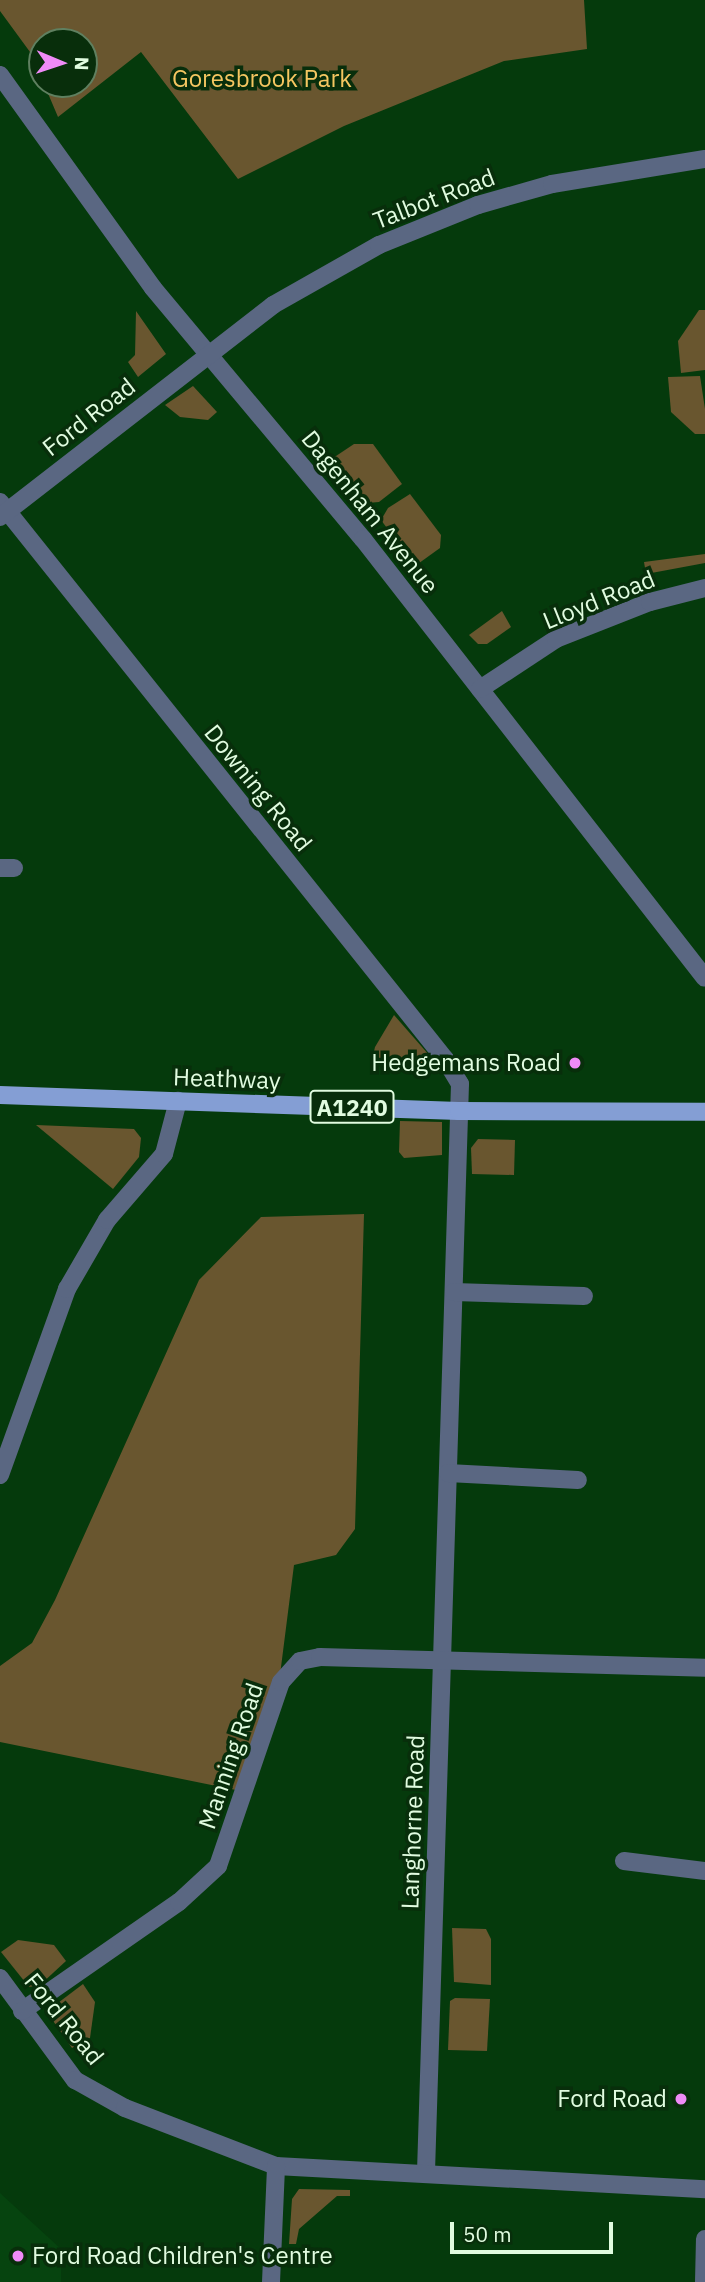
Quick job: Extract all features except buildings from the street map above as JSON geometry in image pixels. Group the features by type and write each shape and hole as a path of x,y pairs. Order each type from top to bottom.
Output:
{"main road":[{"name":"Heathway","path":"0,1095 459,1111 705,1112"}],"street":[{"name":"Dagenham Avenue","path":"0,75 208,355 363,538 705,978"},
{"name":"Talbot Road","path":"208,355 314,280 444,218 552,184 705,159"},
{"name":"Ford Road","path":"2,511 208,355"},
{"name":"Downing Road","path":"2,511 455,1070 460,1084 459,1111"},
{"name":"Lloyd Road","path":"480,689 556,639 650,602 705,588"},
{"path":"0,1475 68,1289 101,1229 164,1154 178,1101"},
{"name":"Langhorne Road","path":"426,2173 459,1111"},
{"path":"454,1292 584,1296"},
{"path":"447,1473 578,1480"},
{"name":"Manning Road","path":"22,2011 178,1902 218,1866 288,1670 300,1661 320,1657 705,1668"},
{"path":"625,1861 705,1871"},
{"name":"Ford Road","path":"0,1978 75,2080 125,2108 276,2166 705,2189"},
{"path":"271,2282 276,2166"},
{"path":"704,2282 705,2239"}],"shaded area":[{"path":"0,2193 61,2249 61,2282 0,2282"}],"green space":[{"name":"Goresbrook Park","path":"0,0 584,0 587,49 504,61 344,126 238,179 141,52 98,86 98,28 28,28 28,49 0,11"},
{"name":"Goresbrook Park","path":"50,98 82,98 58,117"},
{"path":"699,310 705,310 705,370 681,373 678,341"},
{"path":"136,311 166,354 138,377 128,362 135,355"},
{"path":"700,376 705,409 705,434 695,434 671,412 668,377"},
{"path":"193,386 217,412 208,420 180,417 165,405"},
{"path":"354,444 373,444 402,484 379,502 367,503 333,458"},
{"path":"410,494 441,535 440,548 415,566 381,520 388,508"},
{"path":"705,554 705,563 646,574 644,562"},
{"path":"502,611 511,627 487,644 478,644 469,635"},
{"path":"394,1015 429,1055 427,1063 371,1065 375,1047"},
{"path":"400,1121 442,1122 442,1155 404,1158 399,1152"},
{"path":"36,1125 134,1129 141,1138 139,1157 113,1189"},
{"path":"478,1139 515,1140 514,1175 472,1174 471,1148"},
{"path":"364,1214 355,1529 336,1555 294,1565 280,1675 241,1791 0,1742 0,1666 32,1643 55,1600 199,1280 261,1217"},
{"path":"452,1928 486,1929 491,1939 491,1985 454,1982"},
{"path":"18,1940 54,1945 66,1961 40,1985 29,1987 1,1952"},
{"path":"83,1984 95,2002 90,2038 72,2048 49,2015 50,2009"},
{"path":"455,1998 490,1999 487,2051 448,2050 450,2001"},
{"path":"299,2189 350,2190 350,2196 337,2196 299,2229 296,2244 289,2244 292,2199"}],"place":[{"name":"Hedgemans Road","path":"575,1063"},
{"name":"Ford Road","path":"681,2099"},
{"name":"Ford Road Children's Centre","path":"18,2256"}]}
